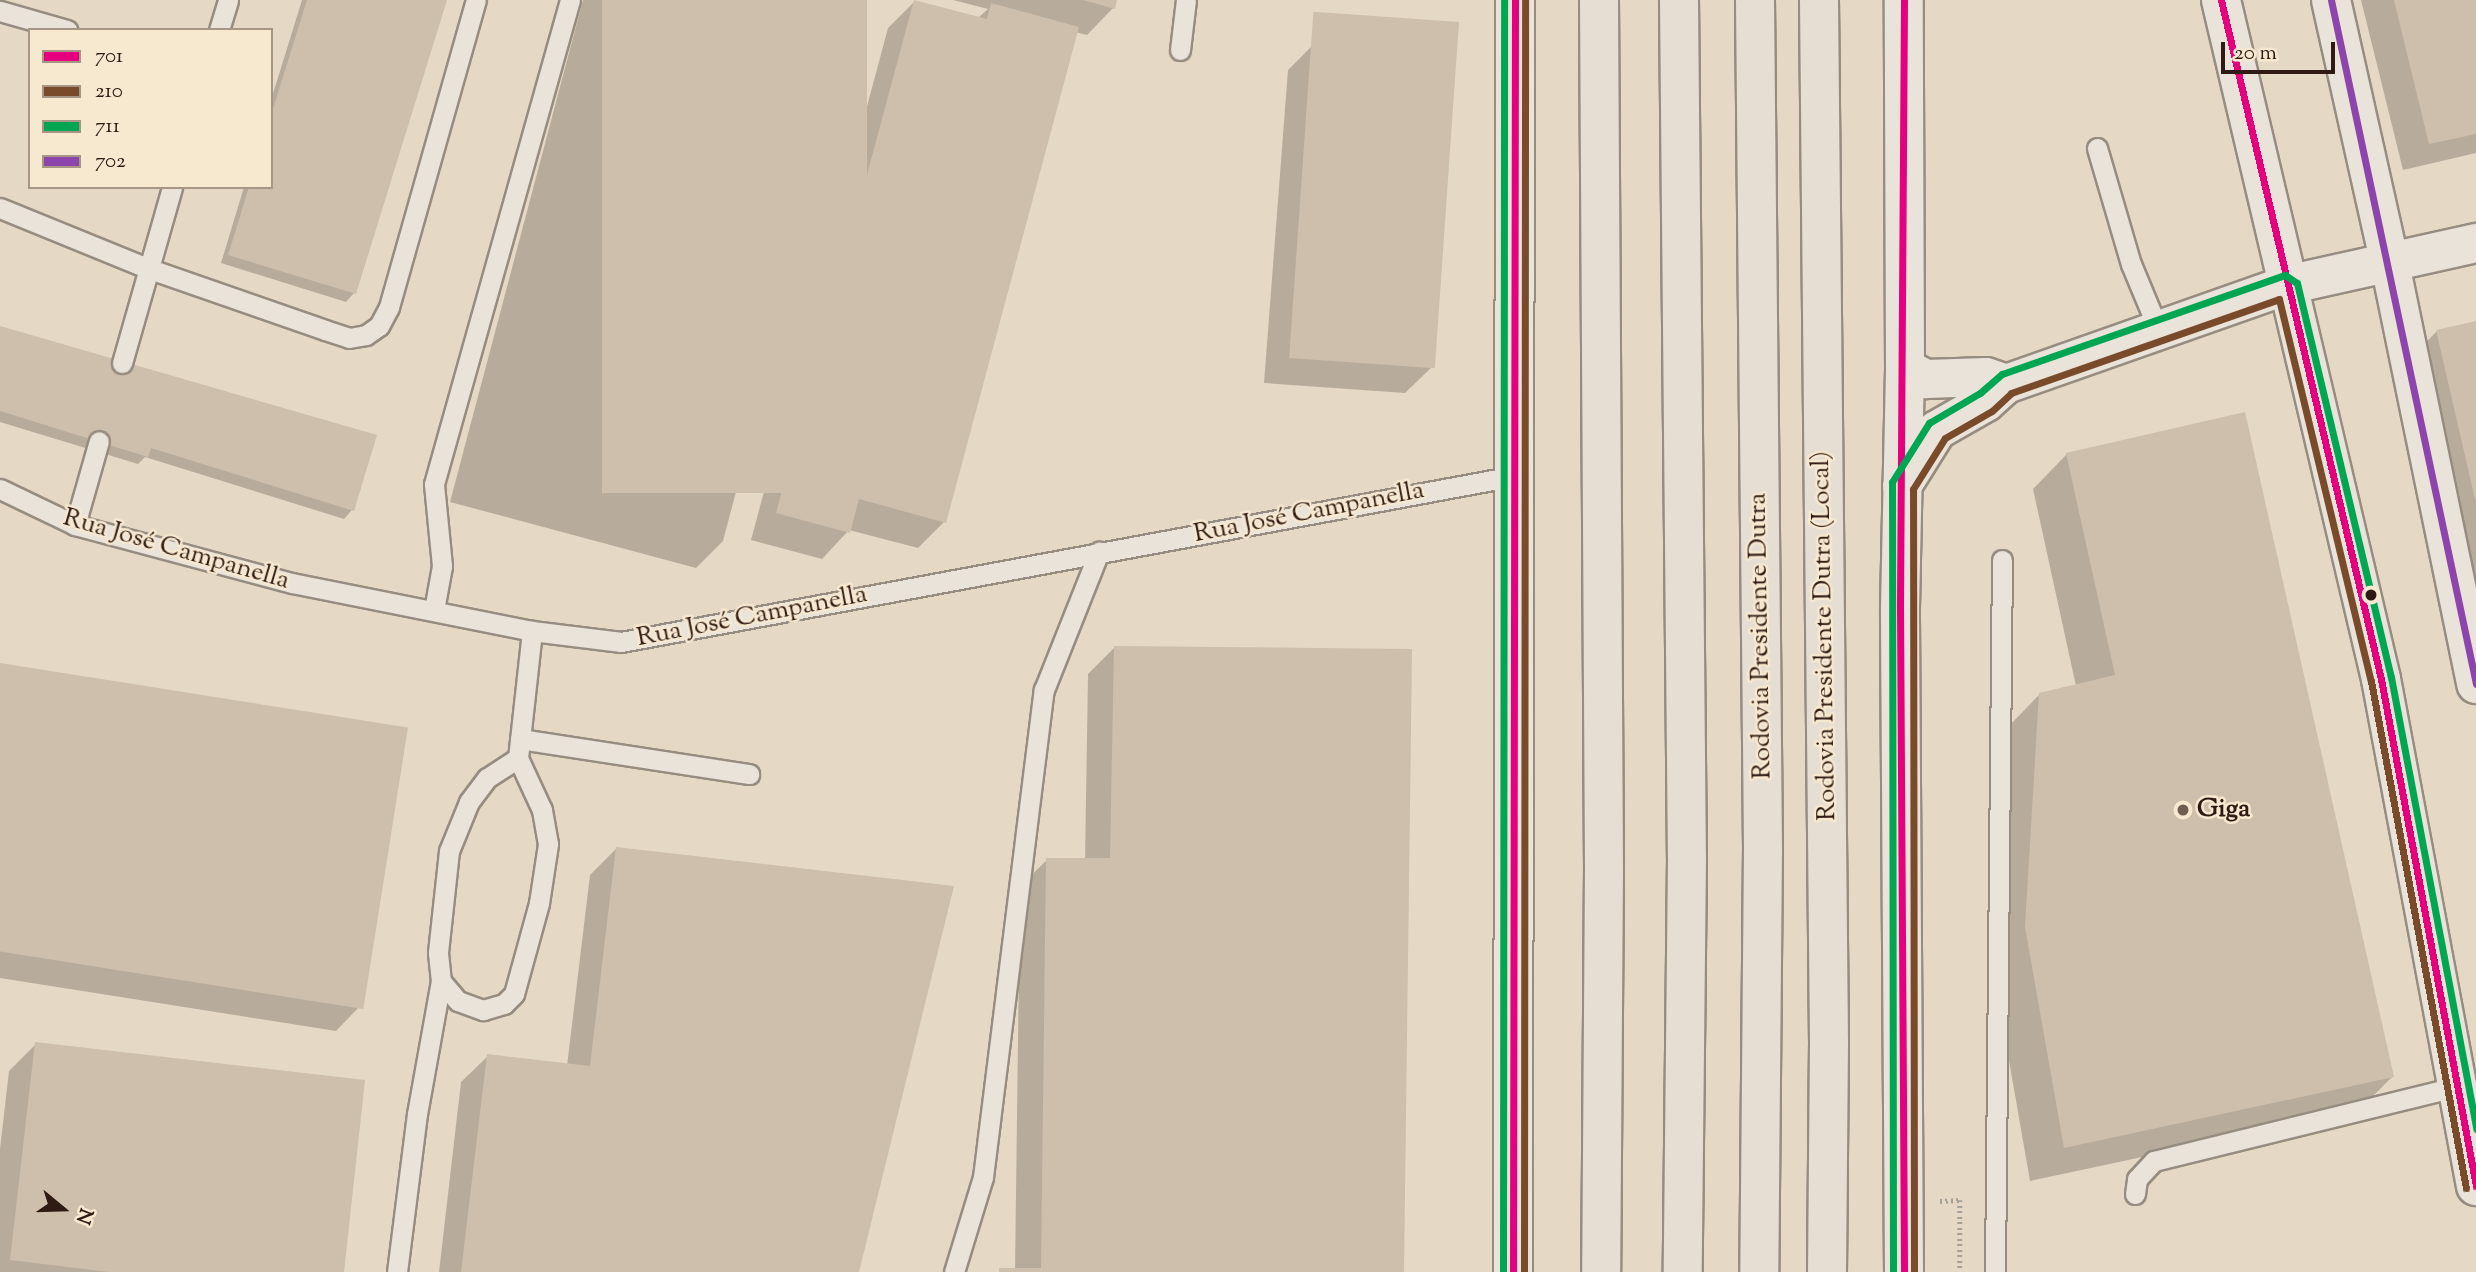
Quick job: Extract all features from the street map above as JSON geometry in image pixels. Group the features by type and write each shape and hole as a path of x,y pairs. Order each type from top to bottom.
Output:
{"highway":[{"path":"1599,0 1604,855 1601,1272"},
{"path":"1679,0 1687,844 1683,1272"},
{"name":"Rodovia Presidente Dutra","path":"1755,0 1763,834 1759,1272"},
{"name":"Rodovia Presidente Dutra (Local)","path":"1819,0 1829,1030 1827,1272"}],"main road":[{"path":"1513,1272 1515,0"},
{"path":"1904,0 1904,1272"},
{"path":"2221,0 2381,679 2460,1086 2476,1186"},
{"path":"2331,0 2389,259 2476,684"},
{"path":"1902,486 1937,430 1986,402 2006,384 2158,328 2287,285 2389,259 2476,243"},
{"path":"1905,368 1926,379 1986,377 2006,384"}],"lane":[{"path":"220,28 228,0"},
{"path":"0,208 147,268 349,338 366,335 379,326 389,307 476,0"},
{"path":"434,610 442,566 434,484 570,0"},
{"path":"1180,50 1186,0"},
{"path":"0,11 60,28"},
{"path":"2097,148 2131,264 2158,328"},
{"path":"122,363 171,189"},
{"path":"75,525 99,442"},
{"name":"Rua José Campanella","path":"0,489 75,525 292,583 533,631 621,642 1514,476"},
{"path":"954,1272 983,1177 1044,690 1099,552"},
{"path":"1995,1272 2002,560"},
{"path":"441,981 458,1001 482,1010 504,1004 520,980 548,844 542,810 519,749 533,631"},
{"path":"397,1272 417,1114 441,981 438,953 449,850 456,828 487,778 519,749 749,774"},
{"path":"2135,1194 2137,1179 2154,1161 2460,1086"}],"path":[{"path":"1940,1201 1960,1200 1960,1272"}],"building":[{"path":"307,0 447,0 356,294 228,255 248,189 273,189 273,109"},
{"path":"602,0 867,0 867,493 602,493"},
{"path":"914,0 987,19 991,3 1079,27 946,523 859,499 850,533 776,513"},
{"path":"1083,0 1117,0 1115,9"},
{"path":"2394,0 2476,0 2476,134 2429,144"},
{"path":"1313,12 1459,22 1435,368 1289,358"},
{"path":"2476,321 2476,499 2475,499 2436,330"},
{"path":"0,326 377,435 354,511 151,448 148,457 0,411"},
{"name":"Giga","path":"2245,412 2394,1077 2064,1148 2025,927 2039,693 2115,675 2066,453"},
{"path":"1114,646 1412,649 1404,1272 999,1272 999,1268 1041,1268 1046,858 1110,858"},
{"path":"0,663 408,728 363,1009 0,952"},
{"path":"616,847 954,886 859,1272 461,1272 487,1054 590,1066"},
{"path":"35,1042 365,1080 344,1272 109,1272 10,1260"}],"transit line":[{"name":"711","path":"1503,1272 1504,0"},
{"name":"701","path":"1513,1272 1515,0"},
{"name":"210","path":"1524,1272 1525,0"},
{"name":"701","path":"1904,0 1900,608 1904,1272"},
{"name":"701","path":"2221,0 2381,679 2476,1186"},
{"name":"702","path":"2331,0 2476,684"},
{"name":"711","path":"1893,1272 1892,482 1929,423 1980,393 2002,374 2285,275 2297,283 2391,677 2476,1129"},
{"name":"210","path":"1914,1272 1913,489 1945,438 1992,411 2011,393 2279,299 2371,681 2466,1188"}],"place":[{"name":"Giga","path":"2183,810"}]}
